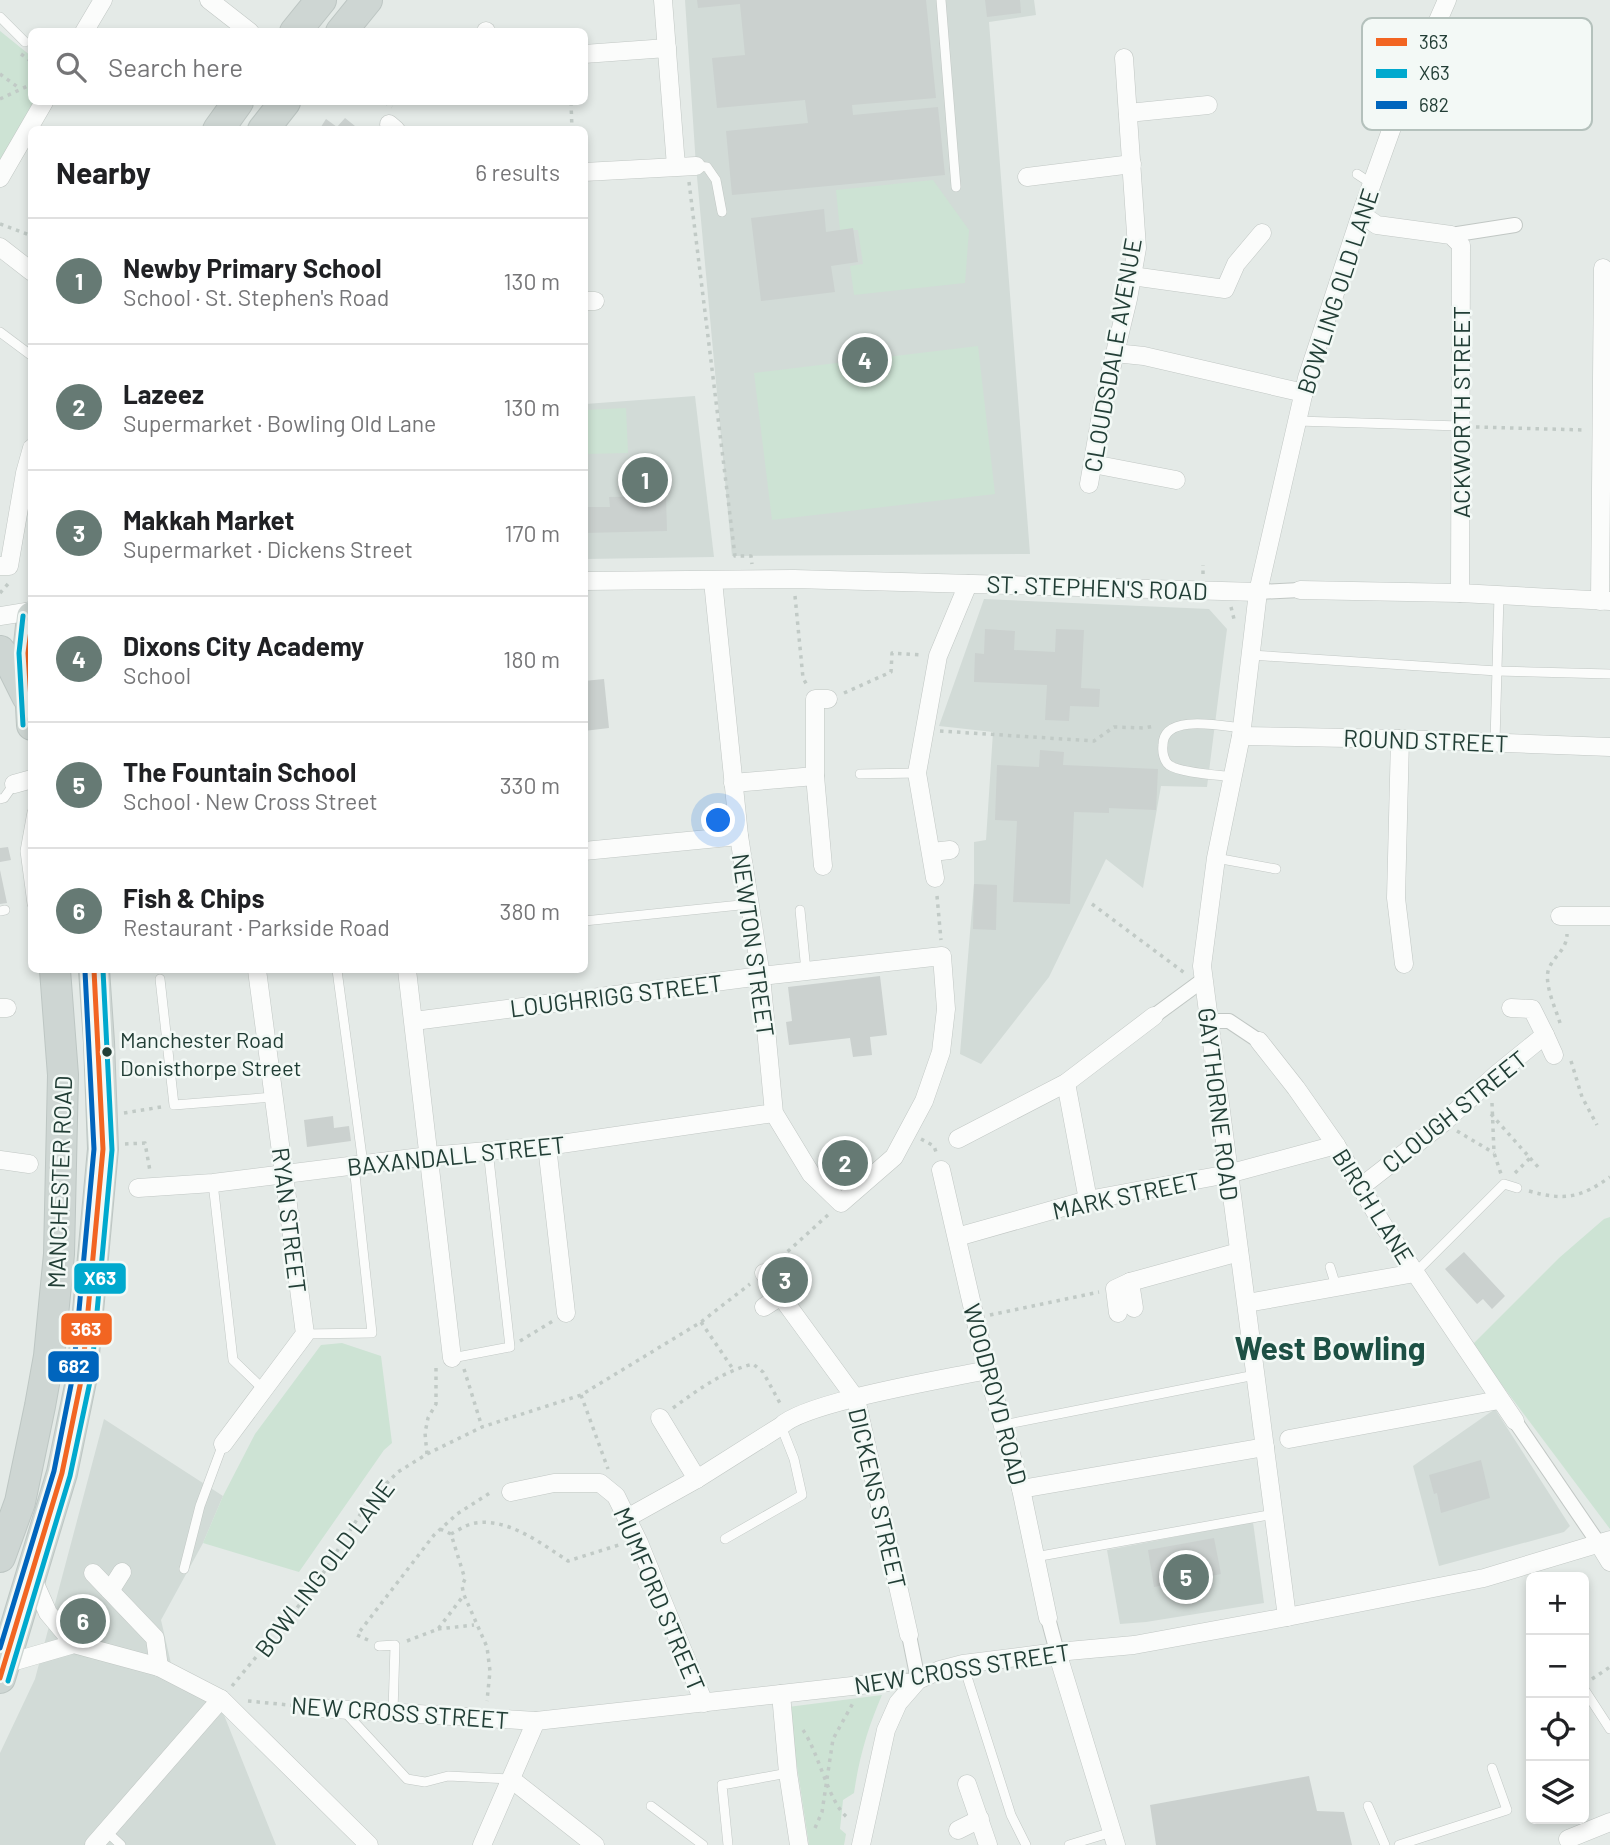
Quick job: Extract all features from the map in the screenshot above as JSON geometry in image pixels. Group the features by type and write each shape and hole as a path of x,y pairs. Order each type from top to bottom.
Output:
{"main road":[{"path":"298,28 321,0"},
{"path":"344,28 367,0"},
{"path":"221,126 237,105"},
{"path":"266,126 283,105"},
{"path":"0,651 20,678 28,703"},
{"name":"MANCHESTER ROAD","path":"3,1671 62,1473 82,1376 103,1145 94,973"},
{"name":"MANCHESTER ROAD","path":"0,1557 10,1499 49,1356 59,1254 63,1075 54,978"}],"street":[{"path":"86,28 103,0"},
{"path":"588,172 687,166 667,48 663,0"},
{"name":"BOWLING OLD LANE","path":"1439,18 1447,0"},
{"path":"214,1 245,28"},
{"path":"588,54 667,48"},
{"name":"CLOUDSDALE AVENUE","path":"1088,484 1137,248 1124,58"},
{"path":"30,126 42,105"},
{"path":"1128,113 1208,105"},
{"path":"0,178 28,130"},
{"name":"BOWLING OLD LANE","path":"1258,592 1304,393 1361,215 1364,179 1390,130"},
{"path":"1027,177 1132,164"},
{"path":"1361,215 1377,225 1451,235 1515,225"},
{"path":"1132,276 1225,289 1236,264 1262,233"},
{"name":"ACKWORTH STREET","path":"1451,235 1461,245 1460,593"},
{"path":"0,247 28,269"},
{"path":"1603,268 1605,601"},
{"path":"1115,353 1144,356 1304,393"},
{"path":"0,566 9,566 28,462"},
{"path":"1093,464 1176,480"},
{"name":"ST. STEPHEN'S ROAD","path":"588,581 794,579 1202,591 1460,593 1605,601"},
{"name":"NEWTON STREET","path":"713,581 739,836 761,976 774,1113 811,1174 841,1203"},
{"path":"935,878 917,773 938,656 968,584"},
{"name":"GAYTHORNE ROAD","path":"1258,592 1242,732 1216,858 1201,981 1247,1303 1287,1617"},
{"path":"0,616 28,612"},
{"path":"822,699 815,776 823,866"},
{"name":"ROUND STREET","path":"1242,732 1610,747"},
{"path":"1400,739 1396,898 1404,964"},
{"path":"733,783 815,776"},
{"path":"588,851 739,836"},
{"path":"932,852 950,850"},
{"path":"1564,917 1610,916"},
{"path":"841,1203 894,1157 924,1101 941,1052 946,1009 942,956"},
{"name":"LOUGHRIGG STREET","path":"415,1021 761,976 942,956"},
{"name":"RYAN STREET","path":"257,973 305,1335"},
{"path":"407,973 456,1358"},
{"path":"958,1139 1066,1083 1201,981"},
{"name":"CLOUGH STREET","path":"1511,1009 1532,1009 1554,1035 1562,1058"},
{"name":"BIRCH LANE","path":"1208,1021 1229,1021 1259,1041 1296,1088 1336,1145 1383,1225 1515,1422"},
{"name":"CLOUGH STREET","path":"1362,1186 1443,1123 1497,1074 1554,1035"},
{"path":"1066,1083 1088,1200"},
{"name":"BAXANDALL STREET","path":"146,1187 213,1184 488,1149 547,1146 774,1113"},
{"name":"MARK STREET","path":"957,1237 1088,1200 1228,1174 1336,1145"},
{"path":"547,1146 566,1313"},
{"path":"0,1160 29,1164"},
{"name":"WOODROYD ROAD","path":"941,1170 987,1370 1021,1489 1048,1618"},
{"path":"1126,1311 1122,1286 1239,1252"},
{"name":"DICKENS STREET","path":"764,1273 856,1399 918,1680"},
{"path":"1247,1303 1415,1273"},
{"path":"764,1307 781,1296"},
{"path":"223,1444 305,1335"},
{"path":"627,1518 698,1479 785,1422 825,1406 987,1370"},
{"path":"1021,1489 1265,1447 1289,1439 1499,1400"},
{"path":"660,1418 698,1479"},
{"path":"1515,1422 1604,1542 1610,1562"},
{"path":"503,1491 554,1483 600,1483 616,1496"},
{"name":"MUMFORD STREET","path":"616,1496 639,1543 704,1703"},
{"name":"NEW CROSS STREET","path":"317,1708 536,1721 918,1680 963,1664 1133,1645 1484,1578 1604,1542"},
{"path":"110,1591 122,1572"},
{"path":"93,1573 155,1638 159,1667"},
{"path":"31,1576 48,1613 74,1644 159,1667 221,1699 364,1843"},
{"path":"1048,1618 1056,1652 1114,1838"},
{"path":"3,1671 74,1644"},
{"path":"863,1837 886,1730 898,1703 918,1680"},
{"path":"781,1694 788,1773 806,1840"},
{"path":"94,1845 221,1699"},
{"path":"483,1844 536,1721"},
{"path":"511,1779 595,1845"},
{"path":"967,1784 989,1845"},
{"path":"958,1829 980,1819"},
{"path":"1562,1842 1592,1834 1610,1822"}],"lane":[{"path":"941,0 956,187"},
{"path":"0,17 25,42"},
{"path":"687,166 707,167 716,180 722,212"},
{"path":"0,332 28,353"},
{"path":"1297,421 1460,426"},
{"path":"1495,742 1499,595"},
{"path":"1251,654 1497,671 1610,674"},
{"path":"1233,777 1179,769 1170,765 1164,757 1164,737 1170,729 1199,723 1242,732"},
{"path":"860,774 917,773"},
{"path":"0,799 23,781"},
{"path":"28,835 25,852 28,874"},
{"path":"1216,858 1276,869"},
{"path":"588,921 750,904"},
{"path":"800,910 806,971"},
{"path":"305,1335 372,1333 358,1165 337,973"},
{"path":"160,979 174,1105 274,1097"},
{"path":"456,1358 510,1348 488,1149"},
{"path":"213,1184 233,1360 264,1390"},
{"path":"1415,1273 1504,1184 1517,1188"},
{"path":"1330,1267 1336,1286"},
{"path":"1003,1425 1255,1375"},
{"path":"725,1539 802,1495 785,1422"},
{"path":"184,1569 200,1506 223,1444"},
{"path":"1035,1557 1274,1514"},
{"path":"379,1646 395,1645 393,1712"},
{"path":"963,1664 1011,1815 1026,1845"},
{"path":"1589,1689 1610,1729"},
{"path":"342,1709 407,1779 425,1782 448,1776 511,1779"},
{"path":"1399,1845 1507,1810 1492,1768"},
{"path":"728,1845 722,1785 788,1773"},
{"path":"651,1805 703,1845"},
{"path":"1368,1806 1385,1845"},
{"path":"106,1831 121,1845"},
{"path":"1069,1845 1114,1838"}],"path":[{"path":"0,74 19,88"},
{"path":"0,99 28,85"},
{"path":"571,105 572,126"},
{"path":"687,166 735,556 751,556 752,580"},
{"path":"0,224 28,234"},
{"path":"1460,426 1602,431"},
{"path":"794,579 803,678 822,699 891,672 892,653 938,656"},
{"path":"1202,591 1202,599 1222,600 1233,608 1235,625"},
{"path":"924,730 1094,741 1115,727 1144,729 1156,726"},
{"path":"935,878 942,956"},
{"path":"1092,904 1201,981"},
{"path":"1554,1035 1548,979 1549,969 1567,943 1564,917"},
{"path":"1562,1058 1597,1125"},
{"path":"1497,1074 1493,1086 1494,1153 1504,1184 1530,1158"},
{"path":"1492,1114 1539,1168"},
{"path":"1443,1123 1494,1153"},
{"path":"908,1132 934,1146 941,1170"},
{"path":"103,1145 145,1143 146,1187"},
{"path":"1517,1188 1560,1198 1577,1196 1591,1191 1610,1177"},
{"name":"BOWLING OLD LANE","path":"221,1699 315,1586 368,1502 398,1472 427,1454 482,1427 581,1395 701,1322 764,1273 841,1203"},
{"path":"975,1320 1020,1307 1122,1286"},
{"path":"510,1348 566,1313"},
{"path":"701,1322 733,1369"},
{"path":"427,1454 425,1433 428,1418 436,1404 437,1361 456,1358 482,1427"},
{"path":"660,1418 708,1383 733,1369 753,1364 763,1371 785,1422"},
{"path":"581,1395 616,1496"},
{"path":"594,1467 607,1465"},
{"path":"379,1646 357,1635 399,1579 440,1529 457,1514 503,1491"},
{"path":"451,1534 471,1524 495,1523 540,1544 568,1561 607,1548 639,1543"},
{"path":"440,1529 451,1534 465,1578 462,1586 464,1595 487,1647 490,1671 484,1718"},
{"path":"438,1629 464,1595"},
{"path":"395,1645 438,1629 475,1625"},
{"path":"1589,1682 1595,1675 1610,1667"},
{"path":"806,1840 822,1812 834,1739 860,1685"},
{"name":"NEW CROSS STREET","path":"221,1699 317,1708"},
{"path":"783,1715 797,1721 813,1744 834,1799 844,1816 863,1837"}],"shaded area":[{"path":"685,0 1034,0 1036,15 989,22 1030,554 732,556 696,166"},
{"path":"695,396 714,557 588,559 588,404"},
{"path":"984,599 1209,609 1227,629 1207,787 1161,786 1143,888 1106,859 1049,977 981,1064 960,1054 974,884 974,842 986,840 993,732 939,726"},
{"path":"1495,1409 1570,1526 1564,1532 1439,1566 1413,1466"},
{"path":"104,1419 223,1496 203,1543 161,1620 172,1668 214,1690 276,1845 0,1845 0,1753 35,1679"},
{"path":"1253,1522 1264,1603 1120,1624 1107,1550"}],"green space":[{"path":"0,31 28,54 28,105 42,105 0,178"},
{"path":"933,180 969,230 965,283 854,295 850,266 863,264 858,230 840,230 836,190"},
{"path":"978,346 995,494 772,520 754,373"},
{"path":"626,408 628,453 588,454 588,410"},
{"path":"1610,1217 1610,1529 1472,1345 1559,1258 1604,1219"},
{"path":"342,1343 381,1356 392,1443 384,1450 299,1572 203,1543 223,1496 255,1434 321,1345"},
{"path":"882,1695 865,1743 854,1793 843,1800 840,1829 846,1834 844,1845 809,1845 788,1707"}],"building":[{"path":"697,0 926,0 936,98 852,105 853,115 938,107 945,175 732,195 726,131 808,123 805,100 717,108 712,58 745,55 740,4 698,8"},
{"path":"985,0 1020,0 1021,13 987,17"},
{"path":"345,118 355,126 338,126"},
{"path":"326,119 336,126 322,126"},
{"path":"824,209 826,232 853,228 858,262 831,266 835,292 761,301 751,218"},
{"path":"666,496 667,531 588,533 588,507 610,507 609,497"},
{"path":"985,629 1015,631 1014,650 1055,652 1056,629 1084,630 1081,688 1100,689 1099,707 1070,706 1069,721 1045,720 1047,685 974,682 975,653 984,654"},
{"path":"604,679 609,728 588,731 588,681"},
{"path":"1040,750 1064,752 1063,765 1158,769 1156,810 1109,808 1109,813 1074,812 1070,904 1013,902 1017,821 995,820 997,765 1039,767"},
{"path":"8,847 11,860 0,862 0,848"},
{"path":"0,870 7,903 0,904"},
{"path":"974,884 997,885 996,930 973,929"},
{"path":"880,976 887,1035 870,1037 872,1055 853,1057 850,1038 789,1045 786,1022 792,1021 788,987"},
{"path":"333,1116 334,1128 349,1126 351,1141 307,1147 304,1120"},
{"path":"1464,1252 1505,1296 1492,1309 1483,1299 1477,1304 1445,1269"},
{"path":"1481,1460 1490,1498 1441,1513 1437,1493 1434,1494 1429,1475"},
{"path":"1214,1538 1221,1574 1154,1587 1148,1550"},
{"path":"1309,1776 1317,1811 1344,1812 1352,1845 1156,1845 1150,1805"}],"transit line":[{"name":"X63","path":"23,616 19,653 23,725"},
{"name":"682","path":"0,1648 54,1471 73,1375 94,1149 85,973"},
{"name":"363","path":"0,1678 62,1473 82,1376 103,1149 94,973"},
{"name":"X63","path":"8,1681 70,1476 91,1377 112,1150 103,973"}],"place":[{"name":"Dixons City Academy","path":"865,360"},
{"name":"Newby Primary School","path":"645,480"},
{"name":"Manchester Road Donisthorpe Street","path":"107,1052"},
{"name":"Lazeez","path":"845,1163"},
{"name":"Makkah Market","path":"785,1280"},
{"name":"The Fountain School","path":"1186,1577"},
{"name":"Fish & Chips","path":"83,1621"}],"district":[{"name":"West Bowling","path":"1330,1347"}]}
